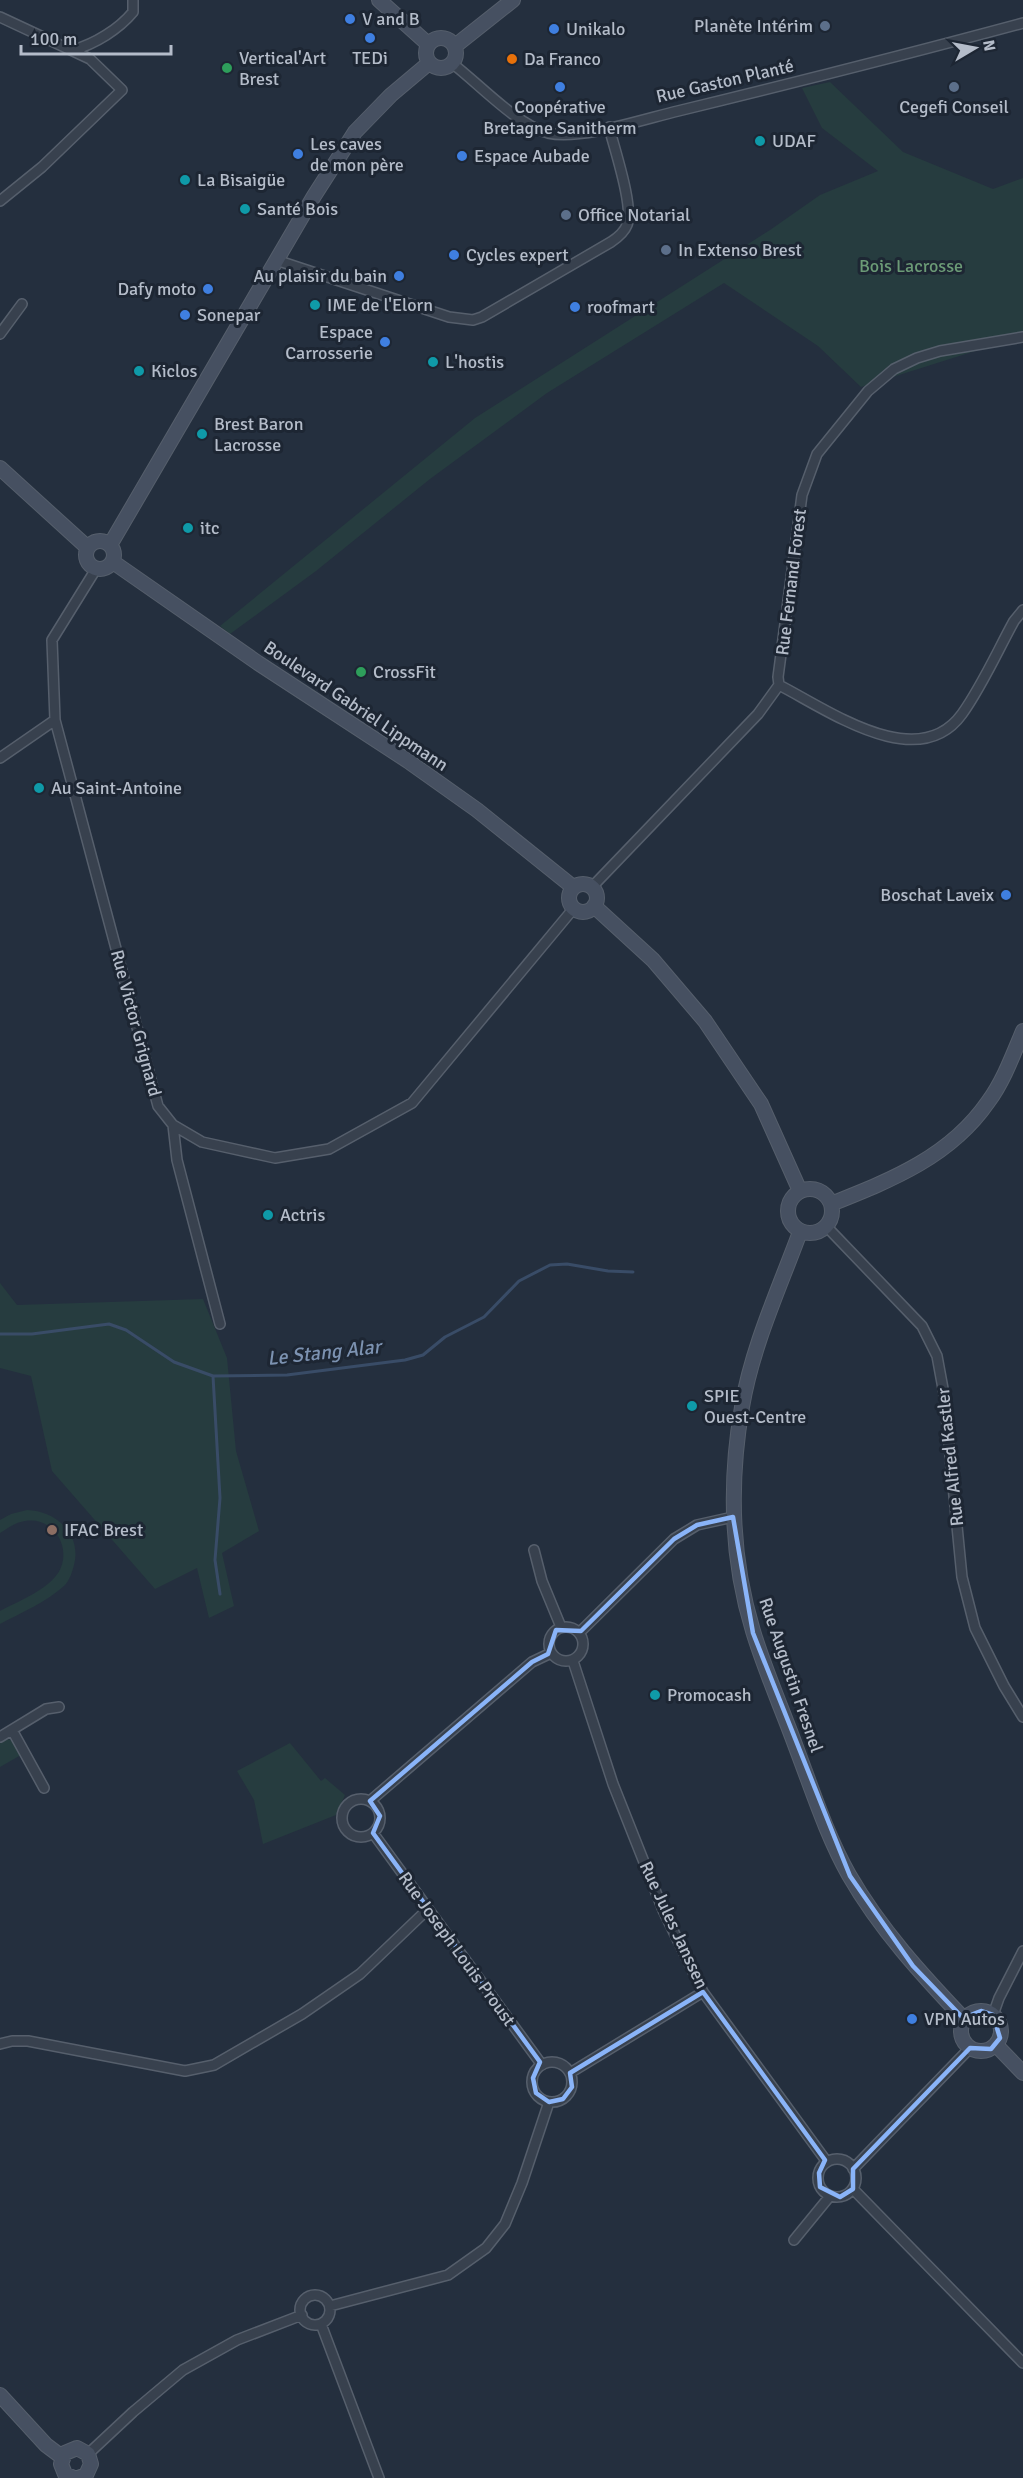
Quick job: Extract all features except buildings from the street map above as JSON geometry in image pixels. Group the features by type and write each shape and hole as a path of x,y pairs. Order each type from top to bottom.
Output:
{"street":[{"path":"73,50 88,46 126,21 133,12 133,0"},
{"path":"379,0 428,44"},
{"path":"454,45 513,0"},
{"path":"0,17 90,59 122,90 42,167 0,201"},
{"name":"Rue Gaston Planté","path":"453,64 515,116 534,128 549,133 568,134 609,127 812,79 1023,23"},
{"path":"440,38 448,39 454,45 456,55 453,64 438,69 429,63 426,54 428,44 440,38"},
{"path":"110,545 276,260 355,132 391,95 429,63"},
{"path":"276,260 449,317 473,320 482,317 621,235 627,226 628,204 609,127"},
{"path":"0,334 22,304"},
{"name":"Rue Fernand Forest","path":"779,685 778,677 802,495 817,454 868,391 894,369 917,358 940,351 1023,337"},
{"path":"0,468 88,548"},
{"path":"98,541 110,545 115,553 113,562 104,569 96,569 86,558 88,548 98,541"},
{"name":"Boulevard Gabriel Lippmann","path":"113,562 258,663 408,761 477,810 573,887"},
{"name":"Rue Victor Grignard","path":"96,569 52,640 55,720 158,1106 173,1125 202,1142 275,1158 329,1149 412,1103 574,908"},
{"path":"592,887 758,714 779,685 867,730 900,740 936,737 961,716 1014,621 1023,610"},
{"path":"0,758 55,720"},
{"path":"580,884 592,887 597,898 594,906 587,911 574,908 569,896 573,887 580,884"},
{"path":"594,906 653,960 705,1021 760,1104 800,1191"},
{"path":"831,1204 918,1165 944,1149 966,1130 990,1101 1023,1031"},
{"path":"173,1125 177,1160 220,1324"},
{"path":"818,1190 828,1198 831,1204 831,1216 826,1226 814,1233 800,1232 790,1222 788,1208 793,1196 800,1191 818,1190"},
{"name":"Rue Alfred Kastler","path":"826,1226 922,1326 937,1356 944,1394 962,1576 975,1628 1004,1686 1023,1717"},
{"name":"Rue Augustin Fresnel","path":"800,1232 750,1370 742,1407 736,1453 734,1516 739,1570 753,1633 835,1846 850,1876 890,1936 913,1966 964,2020"},
{"path":"579,1632 674,1539 697,1525 734,1516"},
{"path":"534,1550 542,1581 561,1627"},
{"path":"561,1627 568,1627 579,1632 584,1645 582,1652 573,1661 564,1662 556,1659 549,1647 551,1635 561,1627"},
{"path":"370,1801 532,1662 551,1653"},
{"name":"Rue Jules Janssen","path":"573,1661 613,1784 658,1900 703,1992 827,2162"},
{"path":"0,1737 46,1709 60,1707"},
{"path":"12,1730 45,1788"},
{"path":"362,1799 370,1801 377,1808 380,1816 378,1826 373,1833 364,1837 355,1836 347,1831 342,1823 342,1813 347,1805 362,1799"},
{"name":"Rue Joseph Louis Proust","path":"373,1833 542,2065"},
{"path":"0,2044 28,2041 185,2071 214,2065 302,2014 360,1974 428,1909"},
{"path":"993,2015 1023,1951"},
{"path":"570,2073 703,1992"},
{"path":"981,2011 993,2015 1001,2029 996,2045 984,2051 970,2048 962,2035 964,2020 969,2015 981,2011"},
{"path":"996,2045 1023,2073"},
{"path":"853,2169 970,2048"},
{"path":"558,2063 570,2073 572,2080 568,2094 556,2102 542,2099 533,2086 536,2070 542,2065 558,2063"},
{"path":"330,2306 448,2275 486,2248 505,2224 522,2183 549,2102"},
{"path":"837,2159 844,2161 853,2169 856,2176 853,2189 840,2197 824,2193 818,2181 819,2173 827,2162 837,2159"},
{"path":"853,2189 1023,2363"},
{"path":"794,2240 830,2196"},
{"path":"311,2296 320,2296 330,2306 330,2315 321,2324 307,2323 302,2315 303,2302 311,2296"},
{"path":"88,2454 183,2370 237,2340 302,2315"},
{"path":"321,2324 379,2478"},
{"path":"0,2395 46,2445 62,2457"},
{"path":"74,2478 65,2474 62,2469 62,2457 71,2448 77,2448 88,2454 91,2464 89,2470 78,2478"}],"highlighted area":[{"path":"733,1517 753,1633 850,1876 913,1966 963,2018 981,2011 993,2015 1000,2038 991,2049 970,2048 853,2169 853,2189 840,2197 820,2187 819,2173 825,2160 703,1992 570,2073 572,2087 563,2099 549,2102 536,2093 533,2078 540,2062 373,1833 380,1816 370,1801 532,1662 548,1654 556,1630 581,1631 674,1539 697,1525"}],"green space":[{"name":"Bois Lacrosse","path":"830,82 903,152 993,189 1023,178 1023,336 861,387 818,346 724,283 547,393 430,479 316,571 230,634 220,626 475,418 770,230 820,195 878,171 822,128 802,88"},
{"path":"0,1283 17,1305 203,1299 227,1358 236,1451 259,1531 222,1553 234,1606 209,1618 197,1568 155,1589 52,1471 31,1376 0,1368"},
{"path":"27,1510 48,1515 64,1526 74,1543 74,1565 68,1581 57,1592 0,1624 0,1611 43,1587 55,1577 61,1568 63,1548 60,1538 46,1524 25,1521 0,1533 0,1520 11,1514"},
{"path":"5,1738 13,1741 21,1755 0,1767 0,1741"},
{"path":"290,1743 321,1781 325,1778 345,1795 336,1815 263,1844 254,1800 237,1771"}],"waterway":[{"name":"Le Stang Alar","path":"0,1334 32,1334 109,1324 126,1330 174,1362 213,1376 287,1375 405,1360 423,1355 445,1337 484,1317 519,1281 550,1265 567,1264 608,1271 633,1272"},
{"path":"213,1376 220,1498 215,1560 220,1594"}],"place":[{"name":"V and B","path":"350,19"},
{"name":"Planète Intérim","path":"825,26"},
{"name":"Unikalo","path":"554,29"},
{"name":"TEDi","path":"370,38"},
{"name":"Da Franco","path":"512,59"},
{"name":"Vertical'Art Brest","path":"227,68"},
{"name":"Coopérative Bretagne Sanitherm","path":"560,87"},
{"name":"Cegefi Conseil","path":"954,87"},
{"name":"UDAF","path":"760,141"},
{"name":"Les caves de mon père","path":"298,154"},
{"name":"Espace Aubade","path":"462,156"},
{"name":"La Bisaigüe","path":"185,180"},
{"name":"Santé Bois","path":"245,209"},
{"name":"Office Notarial","path":"566,215"},
{"name":"In Extenso Brest","path":"666,250"},
{"name":"Cycles expert","path":"454,255"},
{"name":"Au plaisir du bain","path":"399,276"},
{"name":"Dafy moto","path":"208,289"},
{"name":"IME de l'Elorn","path":"315,305"},
{"name":"roofmart","path":"575,307"},
{"name":"Sonepar","path":"185,315"},
{"name":"Espace Carrosserie","path":"385,342"},
{"name":"L'hostis","path":"433,362"},
{"name":"Kiclos","path":"139,371"},
{"name":"Brest Baron Lacrosse","path":"202,434"},
{"name":"itc","path":"188,528"},
{"name":"CrossFit","path":"361,672"},
{"name":"Au Saint-Antoine","path":"39,788"},
{"name":"Boschat Laveix","path":"1006,895"},
{"name":"Actris","path":"268,1215"},
{"name":"SPIE Ouest-Centre","path":"692,1406"},
{"name":"IFAC Brest","path":"52,1530"},
{"name":"Promocash","path":"655,1695"},
{"name":"VPN Autos","path":"912,2019"}]}
